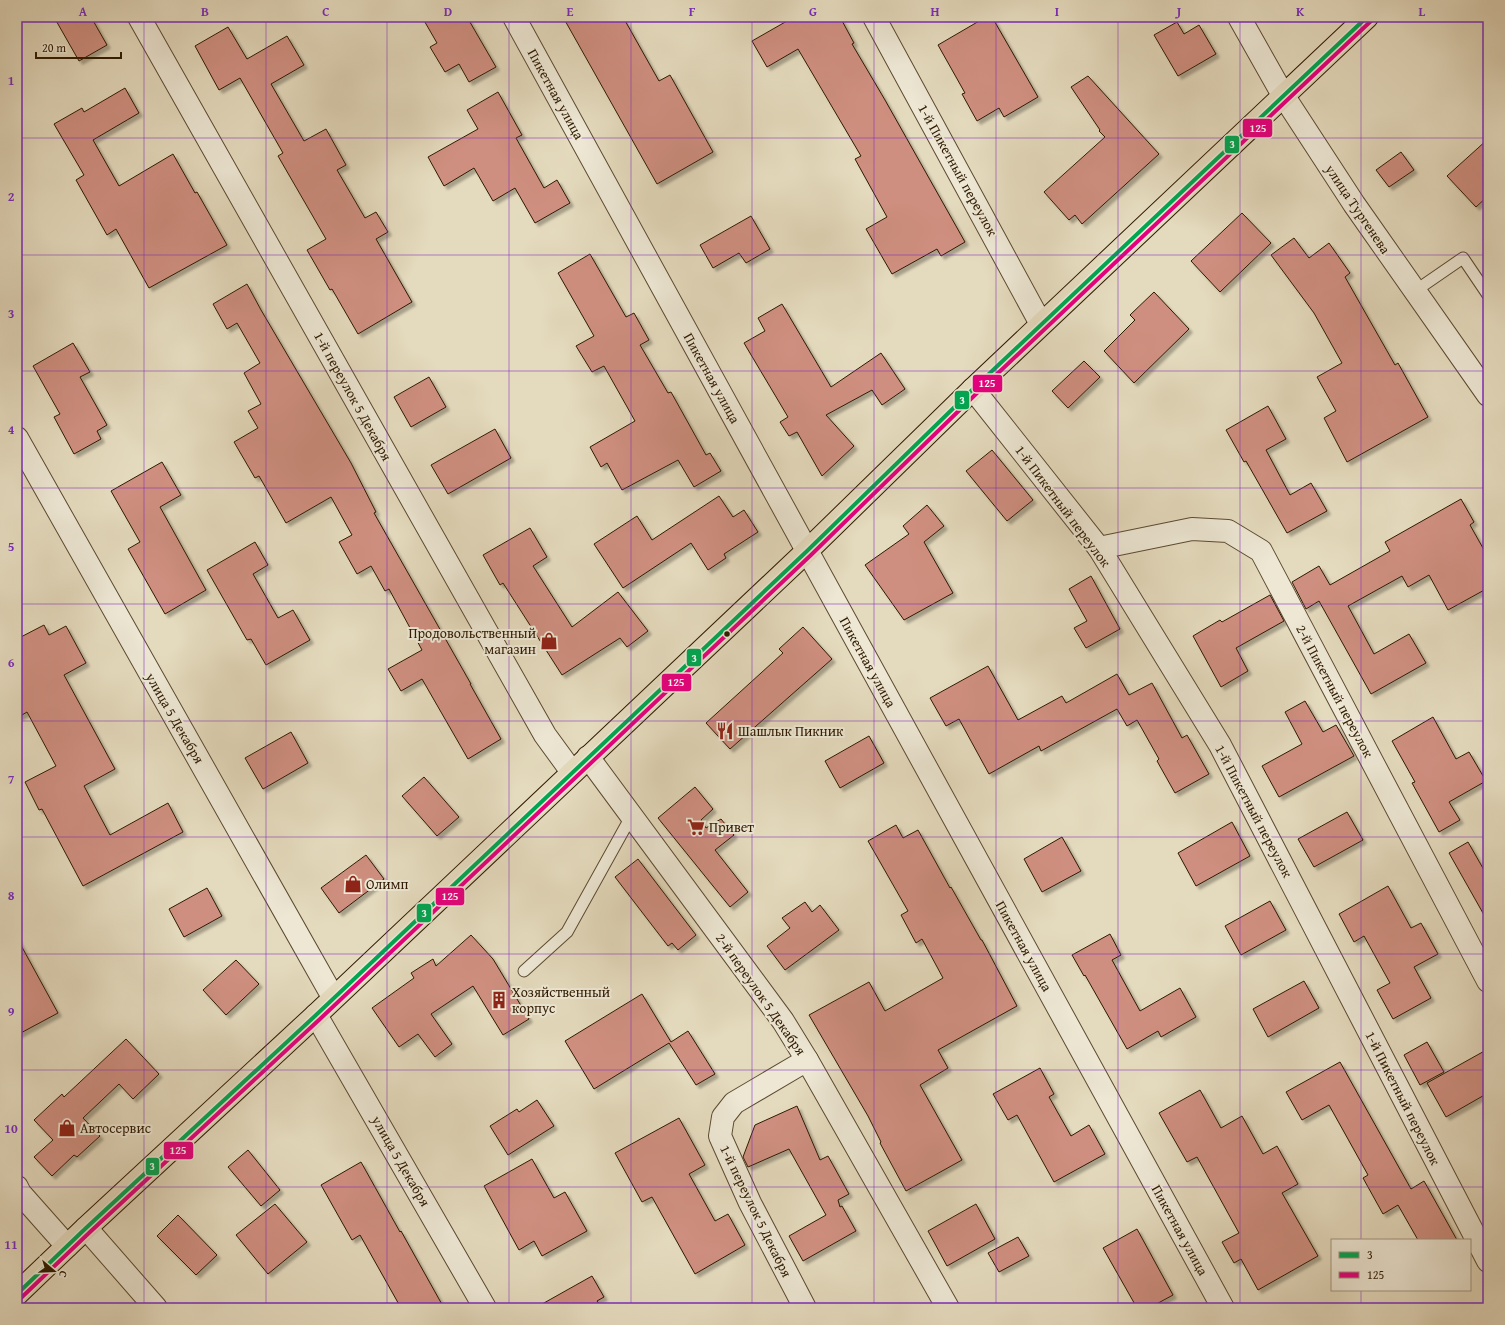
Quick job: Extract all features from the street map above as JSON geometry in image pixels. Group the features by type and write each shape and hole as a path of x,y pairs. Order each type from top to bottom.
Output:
{"main road":[{"path":"17,1294 316,1015 333,997 807,551 973,389 1367,17"}],"street":[{"name":"1-й переулок 5 Декабря","path":"139,17 545,735 572,772"},
{"name":"Пикетная улица","path":"514,17 1222,1308"},
{"name":"1-й Пикетный переулок","path":"874,17 1042,324"},
{"name":"улица Тургенева","path":"1239,17 1283,95 1354,204 1488,395"},
{"name":"1-й Пикетный переулок","path":"973,389 1099,548 1220,745 1488,1261"},
{"name":"улица 5 Декабря","path":"17,438 333,997"},
{"name":"2-й Пикетный переулок","path":"1099,548 1192,529 1228,532 1262,551 1488,981"},
{"name":"2-й переулок 5 Декабря","path":"588,757 783,1021 807,1060 948,1308"},
{"name":"улица 5 Декабря","path":"316,1015 486,1308"},
{"name":"1-й переулок 5 Декабря","path":"805,1308 750,1202 720,1136 723,1117 734,1103 807,1060"},
{"path":"17,1188 67,1246"},
{"path":"86,1228 156,1308"}],"lane":[{"path":"1415,291 1463,258 1488,295"},
{"path":"524,971 567,932 632,815"}],"building":[{"path":"54,17 91,17 107,45 79,61"},
{"path":"422,17 467,17 496,67 469,82 459,64 445,72 430,47 437,43"},
{"path":"563,17 623,17 659,81 670,75 713,152 657,184"},
{"path":"794,17 840,17 854,43 852,44 965,242 941,256 937,249 892,274 866,229 887,217 855,159 861,156 798,49 767,67 752,41"},
{"path":"986,17 992,17 1038,97 1004,117 999,108 977,121 962,94 965,93 938,45"},
{"path":"1177,22 1184,34 1199,25 1216,54 1178,76 1154,35"},
{"path":"228,27 247,59 287,36 304,65 271,84 304,141 326,129 346,165 337,170 365,218 376,212 388,232 376,239 412,302 358,334 307,250 326,239 278,156 283,153 240,78 219,90 195,46"},
{"path":"1088,76 1159,154 1082,224 1075,215 1069,220 1044,192 1105,137 1099,131 1100,130 1071,87"},
{"path":"125,88 139,113 93,140 119,186 173,154 195,193 197,192 227,245 149,288 116,229 107,235 76,180 84,175 54,124 82,108 84,112"},
{"path":"498,92 522,135 516,138 544,188 557,180 570,203 535,223 515,188 493,201 474,168 444,186 428,157 478,129 467,110"},
{"path":"1488,139 1488,196 1476,207 1447,176"},
{"path":"1401,152 1414,170 1389,187 1376,170"},
{"path":"1242,213 1271,243 1220,292 1191,261"},
{"path":"751,216 770,249 746,263 739,253 713,268 700,245"},
{"path":"1294,238 1309,258 1329,243 1350,273 1345,277 1395,365 1398,363 1428,417 1347,462 1324,418 1336,411 1317,377 1342,363 1314,313 1271,255"},
{"path":"590,254 626,317 634,313 649,340 640,345 668,393 671,392 706,455 710,453 721,471 694,487 678,460 622,490 607,463 601,467 590,447 635,421 604,366 592,372 576,346 594,336 558,273"},
{"path":"247,284 351,463 376,512 374,513 501,739 468,759 422,679 401,691 388,669 422,650 389,589 385,591 371,566 357,574 339,542 352,535 331,497 286,523 259,476 255,478 234,442 258,428 248,411 261,404 244,373 260,363 237,323 227,329 213,304"},
{"path":"1154,292 1189,329 1134,383 1104,351 1135,320 1130,315"},
{"path":"782,304 831,387 881,353 905,389 882,405 872,390 826,415 854,446 822,476 797,432 789,436 780,422 788,417 744,343 765,331 758,318"},
{"path":"73,343 90,372 80,377 107,425 97,431 101,439 74,454 54,417 60,414 33,366"},
{"path":"1084,361 1100,377 1068,408 1052,391"},
{"path":"429,377 446,407 411,427 394,397"},
{"path":"1268,406 1286,439 1266,450 1290,495 1311,483 1327,511 1287,533 1246,461 1244,462 1226,430"},
{"path":"495,429 511,458 448,494 431,465"},
{"path":"992,450 1033,500 1007,521 966,471"},
{"path":"162,462 181,495 160,507 206,590 165,614 128,549 140,542 111,491"},
{"path":"719,496 733,517 744,510 758,532 724,554 726,558 708,570 691,543 623,588 594,544 637,516 652,540"},
{"path":"1461,499 1474,522 1470,525 1488,557 1488,588 1448,610 1429,575 1408,587 1402,576 1348,606 1374,654 1409,634 1426,663 1371,694 1319,601 1306,609 1292,582 1319,566 1330,585 1390,551 1385,542"},
{"path":"927,505 944,526 924,542 953,593 904,620 865,565 909,534 903,526"},
{"path":"530,528 547,557 533,566 572,627 618,592 648,631 627,647 620,638 562,675 503,583 500,585 483,555"},
{"path":"255,542 268,565 253,574 278,618 293,610 310,640 266,665 251,639 247,640 207,570"},
{"path":"1091,576 1120,629 1086,648 1074,628 1087,621 1069,589"},
{"path":"1270,595 1284,621 1236,648 1248,671 1221,687 1193,636 1220,620 1222,622"},
{"path":"44,625 49,635 66,626 86,663 64,675 115,769 84,786 110,835 168,803 183,832 83,886 42,809 39,810 25,782 56,766 27,712 17,718 17,639"},
{"path":"803,627 832,659 730,749 706,723 783,653 779,649"},
{"path":"988,666 1018,720 1062,696 1066,703 1117,674 1129,695 1152,683 1182,738 1187,735 1209,774 1175,793 1157,761 1159,759 1137,720 1127,726 1117,709 1041,751 1039,746 989,774 959,719 946,726 930,698"},
{"path":"1305,701 1323,732 1336,725 1354,756 1279,797 1262,766 1302,744 1285,712"},
{"path":"1433,717 1456,759 1469,752 1486,781 1449,802 1460,820 1439,832 1412,783 1415,782 1392,741"},
{"path":"291,732 308,763 263,789 245,758"},
{"path":"869,736 884,763 840,788 825,761"},
{"path":"424,777 459,817 437,836 402,796"},
{"name":"Привет","path":"695,787 713,809 701,820 706,828 721,819 734,835 715,850 748,892 730,907 658,818"},
{"path":"1347,812 1363,840 1314,867 1298,839"},
{"path":"1232,822 1250,856 1196,886 1178,853"},
{"path":"896,825 903,838 918,830 950,888 951,887 982,940 1017,1006 938,1050 948,1068 920,1085 962,1160 906,1191 880,1143 881,1142 868,1116 809,1015 869,982 885,1011 943,978 922,939 916,943 901,915 908,911 868,841"},
{"path":"1062,837 1081,871 1042,892 1024,859"},
{"path":"1468,842 1488,877 1488,922 1449,853"},
{"name":"Олимп","path":"366,855 384,879 339,913 321,888"},
{"path":"638,859 696,935 678,950 672,943 668,946 615,877"},
{"path":"1388,886 1411,928 1421,923 1438,954 1414,967 1431,998 1393,1019 1377,990 1390,983 1364,936 1354,942 1339,914"},
{"path":"207,888 222,916 184,937 169,909"},
{"path":"1270,901 1286,930 1241,955 1225,926"},
{"path":"805,902 812,912 820,905 839,930 785,970 767,946 790,928 782,918"},
{"path":"1110,934 1121,955 1112,960 1140,1011 1180,988 1196,1017 1161,1037 1158,1031 1127,1049 1072,955"},
{"path":"471,935 493,959 529,1019 503,1035 473,986 431,1014 452,1044 435,1057 418,1034 399,1047 372,1008 414,978 411,973 433,959 436,966"},
{"path":"17,938 58,1013 17,1035"},
{"path":"236,960 259,984 226,1015 203,990"},
{"path":"1304,981 1319,1008 1268,1037 1253,1009"},
{"path":"642,994 671,1042 688,1031 715,1074 696,1085 669,1043 594,1089 565,1041"},
{"path":"126,1039 159,1074 133,1099 119,1084 83,1118 100,1136 77,1157 74,1155 52,1176 34,1157 53,1140 34,1120 62,1094 64,1097"},
{"path":"1427,1042 1444,1072 1420,1085 1404,1055"},
{"path":"1488,1049 1488,1093 1446,1117 1427,1083"},
{"path":"1340,1062 1411,1189 1424,1181 1456,1239 1417,1239 1398,1205 1383,1214 1363,1178 1368,1175 1329,1105 1302,1120 1286,1092"},
{"path":"1040,1068 1054,1094 1049,1097 1071,1136 1089,1125 1105,1154 1054,1182 1017,1115 1008,1120 993,1094"},
{"path":"1200,1090 1221,1128 1242,1116 1263,1154 1277,1146 1298,1184 1282,1193 1318,1256 1258,1290 1241,1259 1234,1263 1222,1242 1239,1233 1197,1157 1187,1162 1159,1113"},
{"path":"537,1100 554,1126 508,1155 490,1126 517,1109 519,1112"},
{"path":"797,1106 820,1160 828,1156 849,1194 838,1200 840,1207 842,1206 856,1231 803,1261 789,1236 826,1215 789,1149 748,1167 743,1157 755,1125"},
{"path":"679,1118 705,1165 689,1174 715,1221 728,1214 745,1245 695,1274 652,1197 642,1202 615,1153"},
{"path":"248,1150 280,1190 261,1206 228,1167"},
{"path":"532,1159 554,1198 565,1192 587,1231 542,1256 534,1241 519,1250 484,1186"},
{"path":"361,1162 444,1308 401,1308 360,1235 352,1240 321,1185"},
{"path":"275,1204 307,1242 268,1274 236,1235"},
{"path":"976,1204 995,1239 947,1266 928,1231"},
{"path":"178,1215 217,1255 196,1275 157,1236"},
{"path":"1137,1229 1173,1295 1149,1308 1137,1308 1103,1248"},
{"path":"1018,1237 1029,1256 999,1272 988,1253"},
{"path":"592,1276 604,1297 597,1301 602,1308 535,1308"}],"transit line":[{"name":"3","path":"17,1294 316,1015 807,551 973,389 1367,17"},
{"name":"125","path":"21,1298 320,1019 811,555 977,393 1371,21"}],"place":[{"name":"Продовольственный магазин","path":"549,641"},
{"name":"Шашлык Пикник","path":"725,731"},
{"name":"Привет","path":"696,827"},
{"name":"Олимп","path":"353,884"},
{"name":"Хозяйственный корпус","path":"499,1000"},
{"name":"Автосервис","path":"67,1128"}]}
